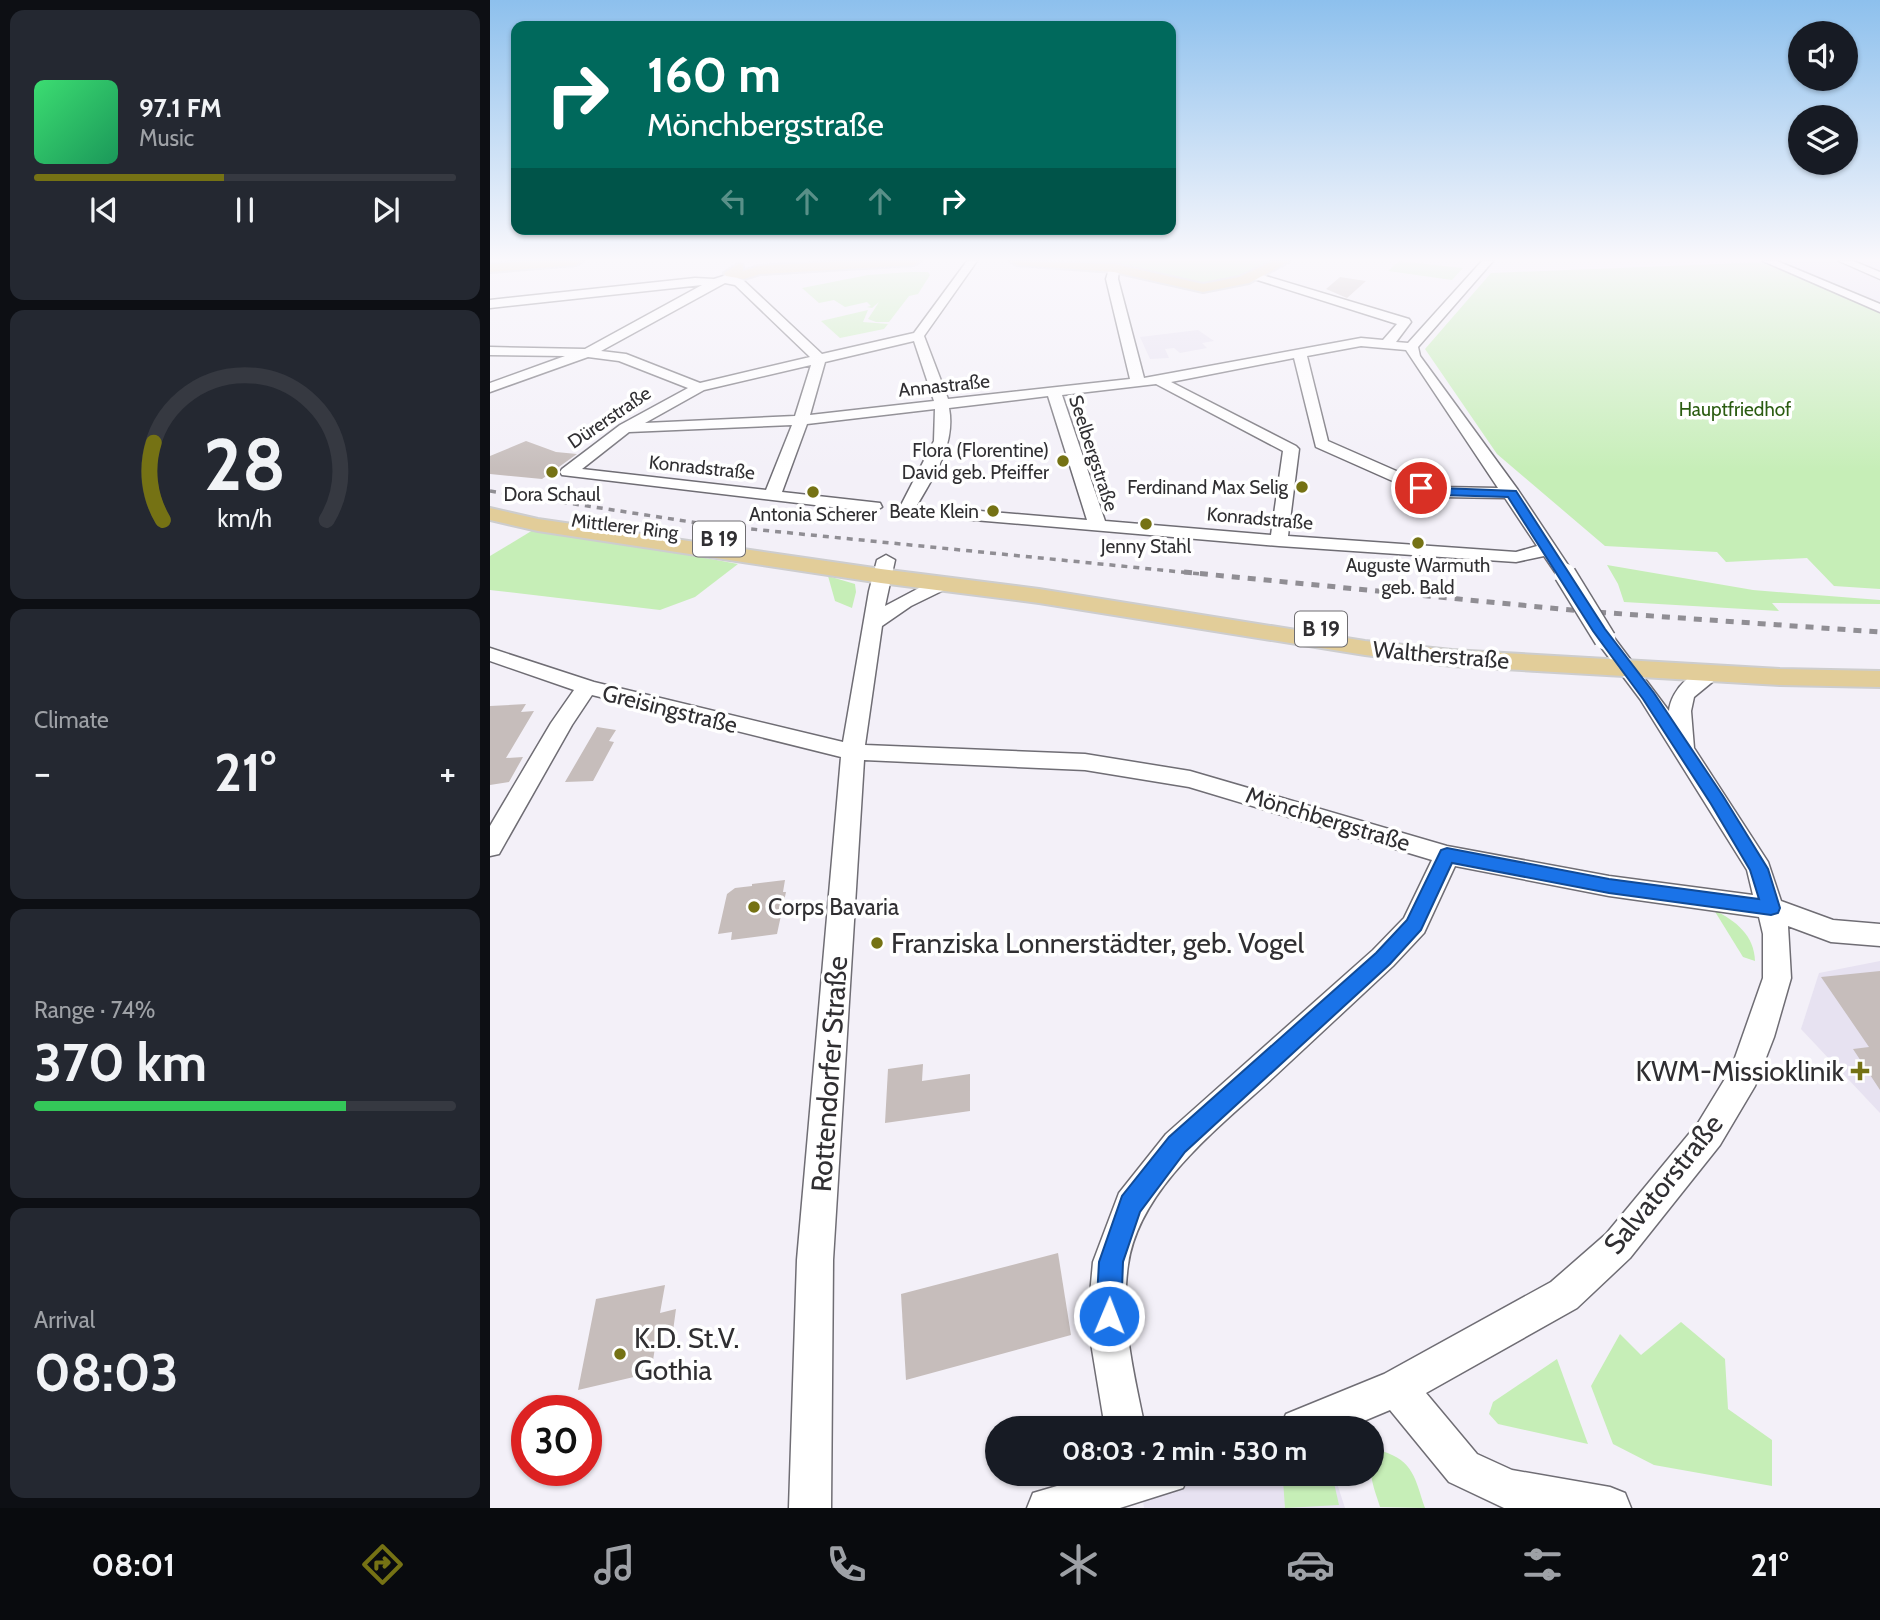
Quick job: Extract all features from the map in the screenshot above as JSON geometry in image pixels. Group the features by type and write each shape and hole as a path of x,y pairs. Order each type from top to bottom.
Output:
{"main road":[{"name":"Mittlerer Ring","path":"490,504 551,517 884,568"},
{"name":"Mittlerer Ring","path":"490,514 538,525 884,568"},
{"name":"Waltherstraße","path":"884,568 943,583 1365,648 1452,658 1615,653 1712,674 1880,679"},
{"name":"Waltherstraße","path":"884,568 1036,581 1198,611 1367,635 1615,653 1880,664"}],"street":[{"path":"490,388 587,353 626,331"},
{"path":"772,496 801,420 819,359 790,331"},
{"path":"907,509 943,440 941,404 918,336 921,331"},
{"path":"1125,331 1138,382"},
{"path":"1388,343 1397,331"},
{"path":"1426,331 1412,347 1414,356 1480,455 1512,494 1547,548"},
{"name":"Dürerstraße","path":"568,472 625,428 699,387 918,336"},
{"name":"Annastraße","path":"625,428 801,420 1158,380 1361,342 1412,347"},
{"path":"490,351 587,353 621,357 699,387"},
{"path":"1300,354 1321,444"},
{"path":"1158,380 1292,449 1321,444 1421,488 1441,492 1512,494"},
{"name":"Seelbergstraße","path":"1054,392 1098,526"},
{"path":"1279,541 1292,449"},
{"name":"Konradstraße","path":"568,472 874,507"},
{"name":"Konradstraße","path":"968,514 1279,541 1516,557 1547,548"},
{"name":"Salvatorstraße","path":"1329,1416 1397,1388 1564,1295 1618,1246 1709,1134 1744,1076 1772,1001 1777,978 1777,934 1759,869 1684,749 1615,653 1547,548"},
{"name":"Rottendorfer Straße","path":"810,1508 815,1260 853,752 884,568"},
{"path":"874,623 904,602 943,583"},
{"name":"Greisingstraße","path":"490,654 587,687 853,752"},
{"path":"1684,749 1679,701 1688,688 1712,674"},
{"path":"490,847 562,723 587,687"},
{"name":"Mönchbergstraße","path":"853,752 1085,762 1190,779 1447,855 1609,886 1771,908 1831,931 1880,934"},
{"path":"1123,1416 1109,1337 1108,1295 1111,1262 1131,1205 1177,1145 1383,958 1414,925 1447,855"},
{"path":"1397,1388 1463,1468 1510,1490 1610,1508"},
{"path":"1048,1508 1118,1486"}],"shaded area":[{"path":"1200,331 1214,341 1202,343 1207,348 1180,353 1174,348 1165,349 1169,358 1150,359 1140,337"},
{"name":"KWM-Missioklinik","path":"1880,961 1880,1113 1801,1029 1819,973"},
{"path":"1338,1486 1345,1508 1144,1508 1141,1488"}],"green space":[{"path":"833,331 872,331 840,338"},
{"name":"Hauptfriedhof","path":"1440,331 1880,331 1880,589 1834,586 1807,558 1726,562 1717,552 1605,546 1497,454 1425,349"},
{"path":"538,527 738,564 695,597 660,610 490,590 490,556"},
{"path":"1607,565 1753,590 1880,600 1880,604 1772,603 1779,611 1624,602"},
{"path":"828,576 855,584 852,608 835,601"},
{"path":"1714,910 1730,919 1747,936 1755,961 1743,957"},
{"path":"1681,1322 1725,1359 1728,1409 1772,1440 1772,1486 1654,1465 1613,1444 1591,1386 1620,1334 1641,1355"},
{"path":"1557,1359 1588,1444 1498,1424 1489,1414 1493,1402"},
{"path":"1384,1452 1401,1460 1412,1472 1425,1508 1380,1507 1374,1486 1384,1486"},
{"path":"1283,1486 1335,1486 1339,1505 1285,1508"}],"building":[{"path":"526,441 556,452 577,454 542,479 490,474 490,456"},
{"path":"526,704 521,712 534,711 506,758 523,757 509,782 490,785 490,706"},
{"path":"597,727 616,730 609,741 614,742 593,781 565,782"},
{"name":"Corps Bavaria","path":"785,880 783,892 786,892 777,934 731,940 732,932 718,934 727,894 735,888"},
{"path":"1880,971 1880,1090 1853,1049 1869,1047 1821,977"},
{"path":"923,1064 922,1081 970,1074 970,1111 885,1123 888,1069"},
{"path":"1058,1253 1071,1335 906,1380 901,1294"},
{"name":"K.D. St.V. Gothia","path":"665,1285 660,1313 676,1309 673,1331 657,1335 651,1373 578,1390 596,1299"}],"railway":[{"path":"490,491 711,525 1201,574"},
{"path":"1184,572 1581,611 1880,632"}],"place":[{"name":"Flora (Florentine) David geb. Pfeiffer","path":"1063,461"},
{"name":"Dora Schaul","path":"552,472"},
{"name":"Ferdinand Max Selig","path":"1302,487"},
{"name":"Antonia Scherer","path":"813,492"},
{"name":"Beate Klein","path":"993,511"},
{"name":"Jenny Stahl","path":"1146,524"},
{"name":"Auguste Warmuth geb. Bald","path":"1418,543"},
{"name":"Corps Bavaria","path":"754,907"},
{"name":"Franziska Lonnerstädter, geb. Vogel","path":"877,943"},
{"name":"KWM-Missioklinik","path":"1860,1071"},
{"name":"K.D. St.V. Gothia","path":"620,1354"}],"route":[{"path":"1109,1316 1111,1262 1131,1205 1177,1145 1383,958 1414,925 1447,855 1609,886 1771,908 1759,869 1717,800 1649,696 1600,631 1512,494 1441,492 1421,488"}]}
